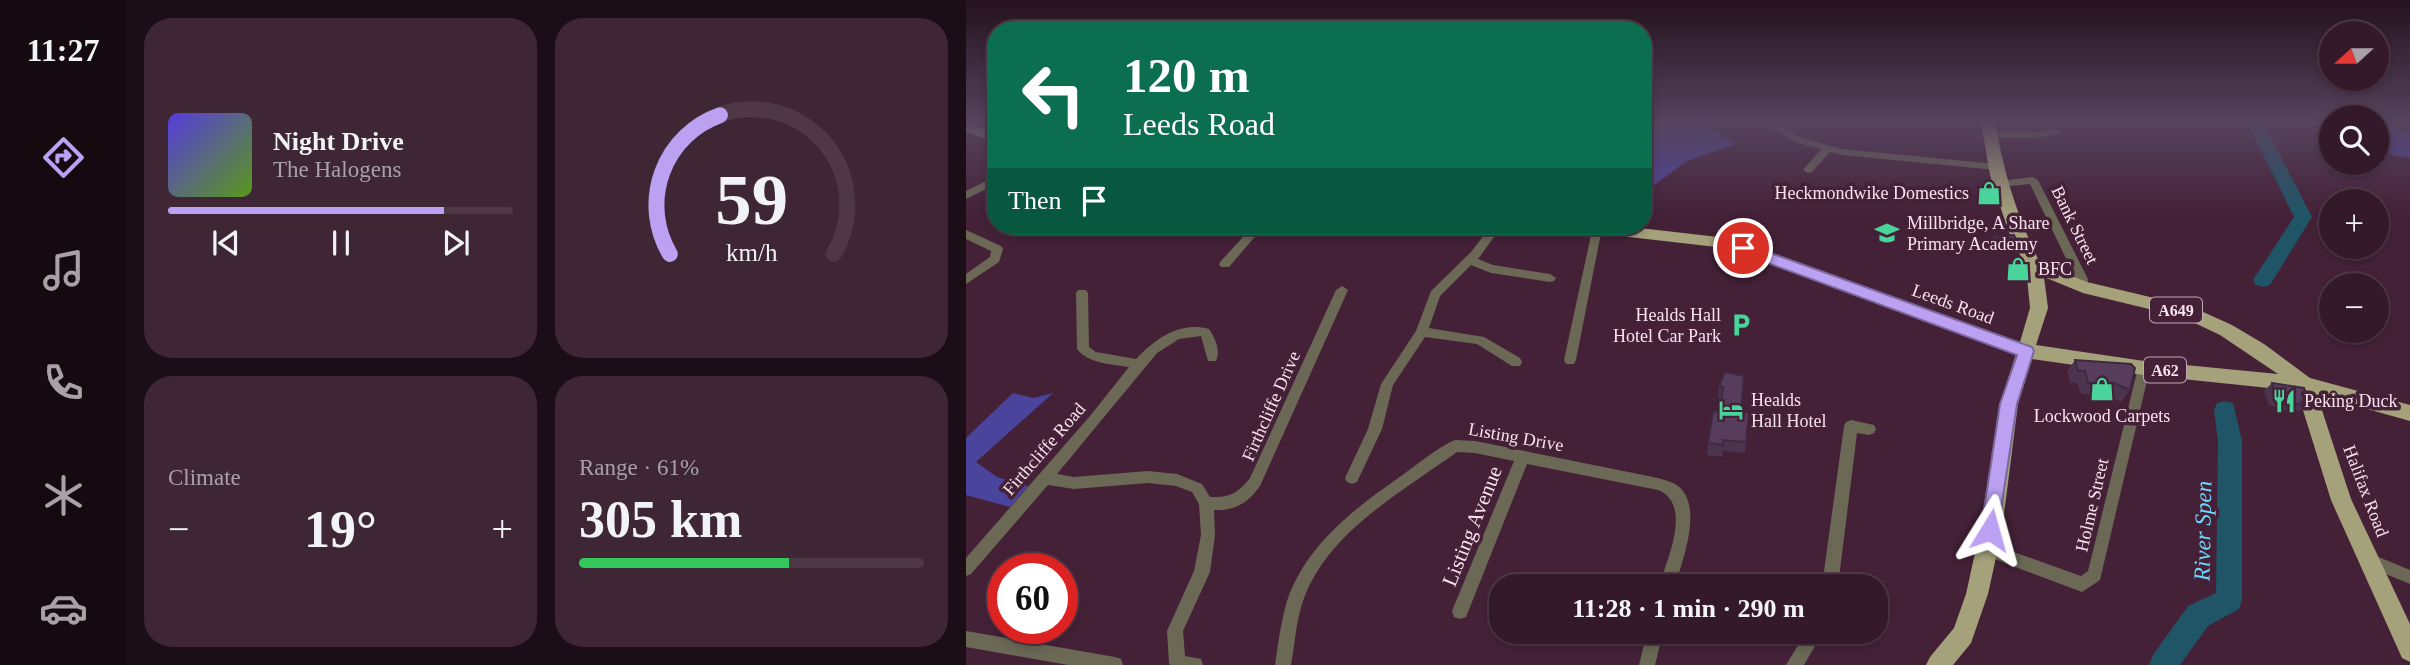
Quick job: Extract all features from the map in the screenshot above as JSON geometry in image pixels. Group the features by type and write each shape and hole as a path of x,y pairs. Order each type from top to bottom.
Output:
{"main road":[{"path":"1938,665 1963,635 1977,594 2009,404 2039,308 2034,267 2016,230 1999,184 1994,153"},
{"name":"Leeds Road","path":"1652,234 1727,243 2026,351 2144,368 2304,384"},
{"name":"A649","path":"2034,267 2083,287 2186,313 2226,330 2258,349 2304,384"},
{"name":"A62","path":"2304,384 2410,413"},
{"name":"Halifax Road","path":"2304,384 2341,500 2410,650"}],"street":[{"path":"1808,170 1823,153"},
{"path":"1865,153 1996,167"},
{"name":"Bank Street","path":"1999,184 2033,180 2082,279 2083,287"},
{"path":"966,196 987,184"},
{"path":"966,234 997,249 995,259 966,280"},
{"path":"1225,264 1251,235"},
{"path":"1352,478 1375,429 1387,384 1422,332 1435,294 1490,235"},
{"path":"1570,360 1596,235"},
{"path":"1469,260 1491,269 1550,278"},
{"name":"Firthcliffe Drive","path":"1206,503 1225,505 1244,498 1255,482 1342,290"},
{"path":"1082,293 1083,349 1093,356 1139,364"},
{"name":"Firthcliffe Road","path":"970,561 1044,478 1139,364 1168,337 1190,330 1205,332 1210,340 1212,358"},
{"path":"1422,332 1480,340 1516,362"},
{"name":"Holme Street","path":"1986,549 2082,584 2095,575 2144,368"},
{"path":"1832,574 1851,426 1869,429"},
{"name":"Listing Drive","path":"1283,665 1296,597 1311,565 1332,538 1455,446 1473,447 1658,484 1673,490 1683,502 1685,517 1670,574"},
{"name":"Listing Avenue","path":"1460,611 1523,457"},
{"path":"1044,478 1074,483 1148,477 1177,480 1197,488 1206,503 1208,535 1202,572 1175,631 1177,663 1195,665"},
{"path":"2369,560 2410,576"},
{"path":"966,639 1115,665"},
{"path":"1647,665 1652,644"},
{"path":"1794,665 1807,644"}],"shaded area":[{"path":"1652,153 1710,153 1687,161 1652,186"},
{"path":"2389,153 2410,153 2410,158 2389,154"},
{"path":"1013,393 1033,398 1053,393 976,462 997,477 1028,486 1010,507 966,495 966,438"}],"building":[{"path":"2014,235 2019,247 1997,248 1992,236"},
{"path":"2075,360 2131,364 2135,368 2130,390 2116,384 2088,383 2085,371 2078,371"},
{"name":"Healds Hall Hotel","path":"1725,372 1744,376 1741,411 1749,413 1746,442 1723,440 1723,445 1708,443 1713,412 1720,410 1723,387 1719,386"},
{"path":"2272,383 2304,388 2309,403 2301,402 2301,405 2276,398"}],"waterway":[{"path":"2263,280 2303,217 2271,153"},
{"name":"River Spen","path":"2163,665 2198,616 2229,600 2230,441 2225,410"}],"place":[{"name":"Heckmondwike Domestics","path":"1989,193"},
{"name":"Millbridge, A Share Primary Academy","path":"1887,233"},
{"name":"BFC","path":"2018,269"},
{"name":"Healds Hall Hotel Car Park","path":"1741,325"},
{"name":"Lockwood Carpets","path":"2102,389"},
{"name":"Peking Duck","path":"2284,401"},
{"name":"Healds Hall Hotel","path":"1731,410"}],"route":[{"path":"1743,248 2026,351 2009,404 1990,530"}]}
